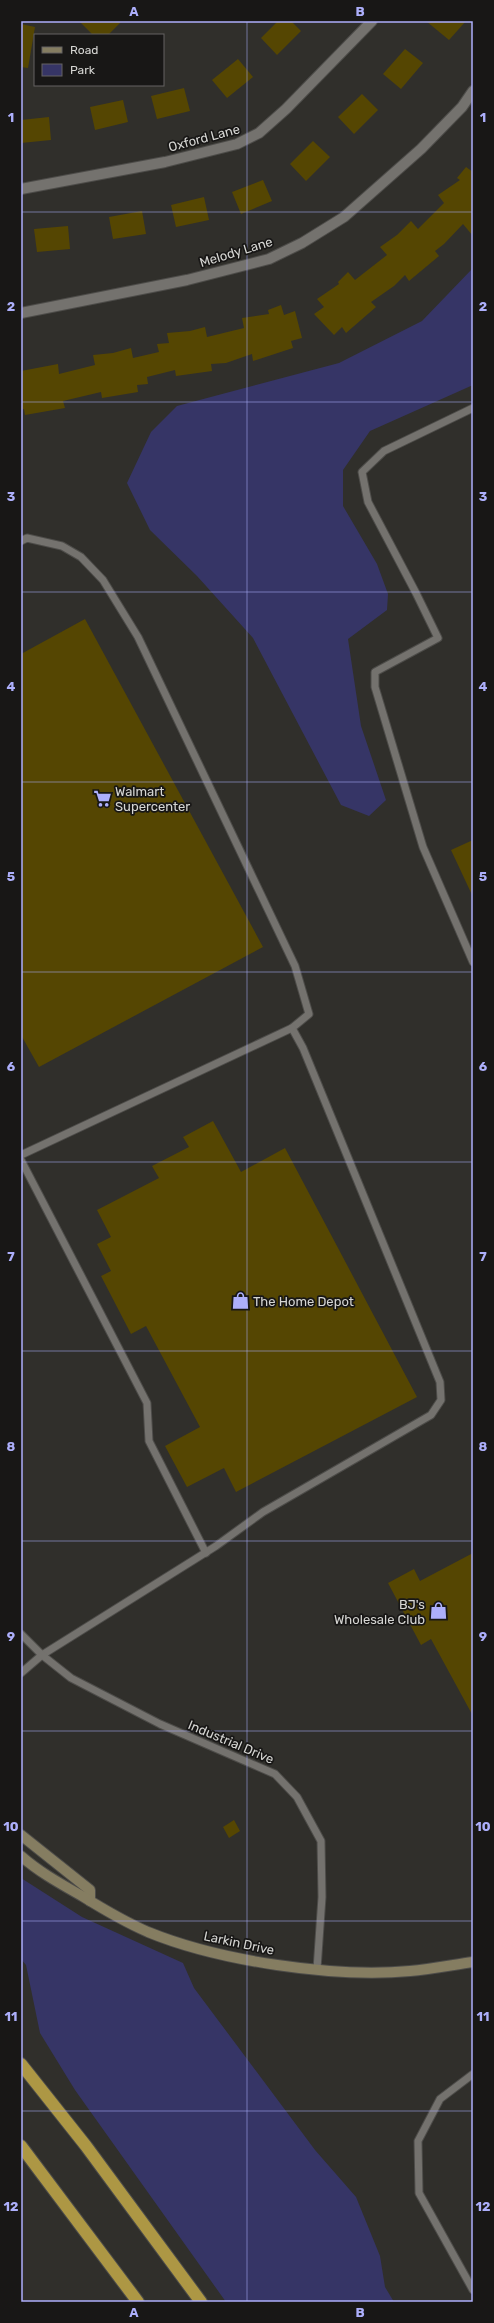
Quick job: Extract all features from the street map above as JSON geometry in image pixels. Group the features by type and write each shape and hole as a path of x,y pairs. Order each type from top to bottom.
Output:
{"highway":[{"path":"21,2064 86,2146 201,2302"},
{"path":"21,2146 138,2302"}],"street":[{"name":"Oxford Lane","path":"21,189 165,162 237,144 259,133 286,109 372,21"},
{"name":"Melody Lane","path":"21,313 187,280 269,259 302,243 344,217 421,149 462,107 473,91"},
{"path":"21,1834 90,1890 90,1901"},
{"name":"Larkin Drive","path":"21,1856 48,1877 149,1932 198,1948 271,1964 339,1971 410,1971 473,1962"}],"lane":[{"path":"473,408 384,451 362,472 368,502 438,638 375,672 375,687 423,847 473,962"},
{"path":"21,542 27,538 62,546 81,557 102,580 138,637 296,966 310,1014 292,1028 21,1155"},
{"path":"21,1673 42,1655 206,1553 263,1512 431,1416 441,1400 440,1382 306,1055 292,1028"},
{"path":"21,1160 147,1403 149,1441 206,1553"},
{"name":"Industrial Drive","path":"21,1634 42,1655 71,1678 160,1724 275,1774 297,1797 321,1841 322,1897 318,1969"},
{"path":"473,2074 440,2099 418,2141 419,2193 473,2290"}],"green space":[{"path":"473,268 473,385 370,431 343,470 343,506 377,564 388,594 387,610 348,639 361,726 386,800 369,816 341,805 253,638 197,576 150,530 127,483 151,432 177,406 339,363 422,321"},
{"path":"21,1878 82,1917 183,1963 194,1988 315,2150 356,2197 380,2256 385,2287 394,2302 226,2302 75,2090 40,2033 26,1965 21,1959"}],"building":[{"path":"79,21 122,21 109,34 92,34"},
{"path":"278,21 291,21 301,31 277,55 261,38"},
{"path":"426,21 466,21 449,40"},
{"path":"21,24 35,27 28,68 21,67"},
{"path":"405,49 423,63 401,89 383,74"},
{"path":"238,59 253,77 227,98 212,80"},
{"path":"184,88 190,111 157,119 151,96"},
{"path":"362,94 378,110 354,134 338,117"},
{"path":"123,100 128,122 95,130 90,107"},
{"path":"49,117 51,140 21,143 21,120"},
{"path":"313,141 330,157 306,181 290,164"},
{"path":"466,167 473,172 473,236 463,224 444,244 435,251 439,256 409,281 405,275 394,286 371,302 376,307 346,333 342,327 334,335 314,314 324,307 317,299 339,284 338,282 348,272 355,280 387,255 380,247 397,235 411,221 418,229 444,203 438,195 460,180 457,178"},
{"path":"263,180 272,201 241,214 232,192"},
{"path":"204,197 209,220 176,227 171,205"},
{"path":"142,211 146,234 113,239 109,217"},
{"path":"68,226 70,249 37,252 34,229"},
{"path":"281,305 284,315 295,311 302,338 291,341 293,348 253,361 252,354 226,363 211,364 212,371 176,376 175,370 147,377 148,384 137,385 138,392 102,398 101,392 63,401 65,408 25,415 24,409 21,410 21,371 58,364 59,374 95,365 93,355 113,353 131,348 133,358 159,352 157,344 169,343 167,333 190,331 205,327 207,337 244,328 242,318 269,314 268,310"},
{"name":"Walmart Supercenter","path":"85,619 263,947 39,1067 21,1035 21,654"},
{"path":"473,840 473,897 451,850"},
{"name":"The Home Depot","path":"213,1121 241,1172 285,1148 417,1397 236,1492 224,1468 187,1487 165,1446 200,1427 146,1326 131,1334 101,1276 111,1271 97,1244 111,1237 97,1210 159,1178 152,1166 189,1147 183,1137"},
{"name":"BJ's Wholesale Club","path":"473,1553 473,1716 431,1639 421,1645 388,1583 414,1569 420,1581"},
{"path":"234,1820 240,1831 229,1838 223,1827"}],"place":[{"name":"Walmart Supercenter","path":"102,798"},
{"name":"The Home Depot","path":"240,1301"},
{"name":"BJ's Wholesale Club","path":"438,1611"}]}
